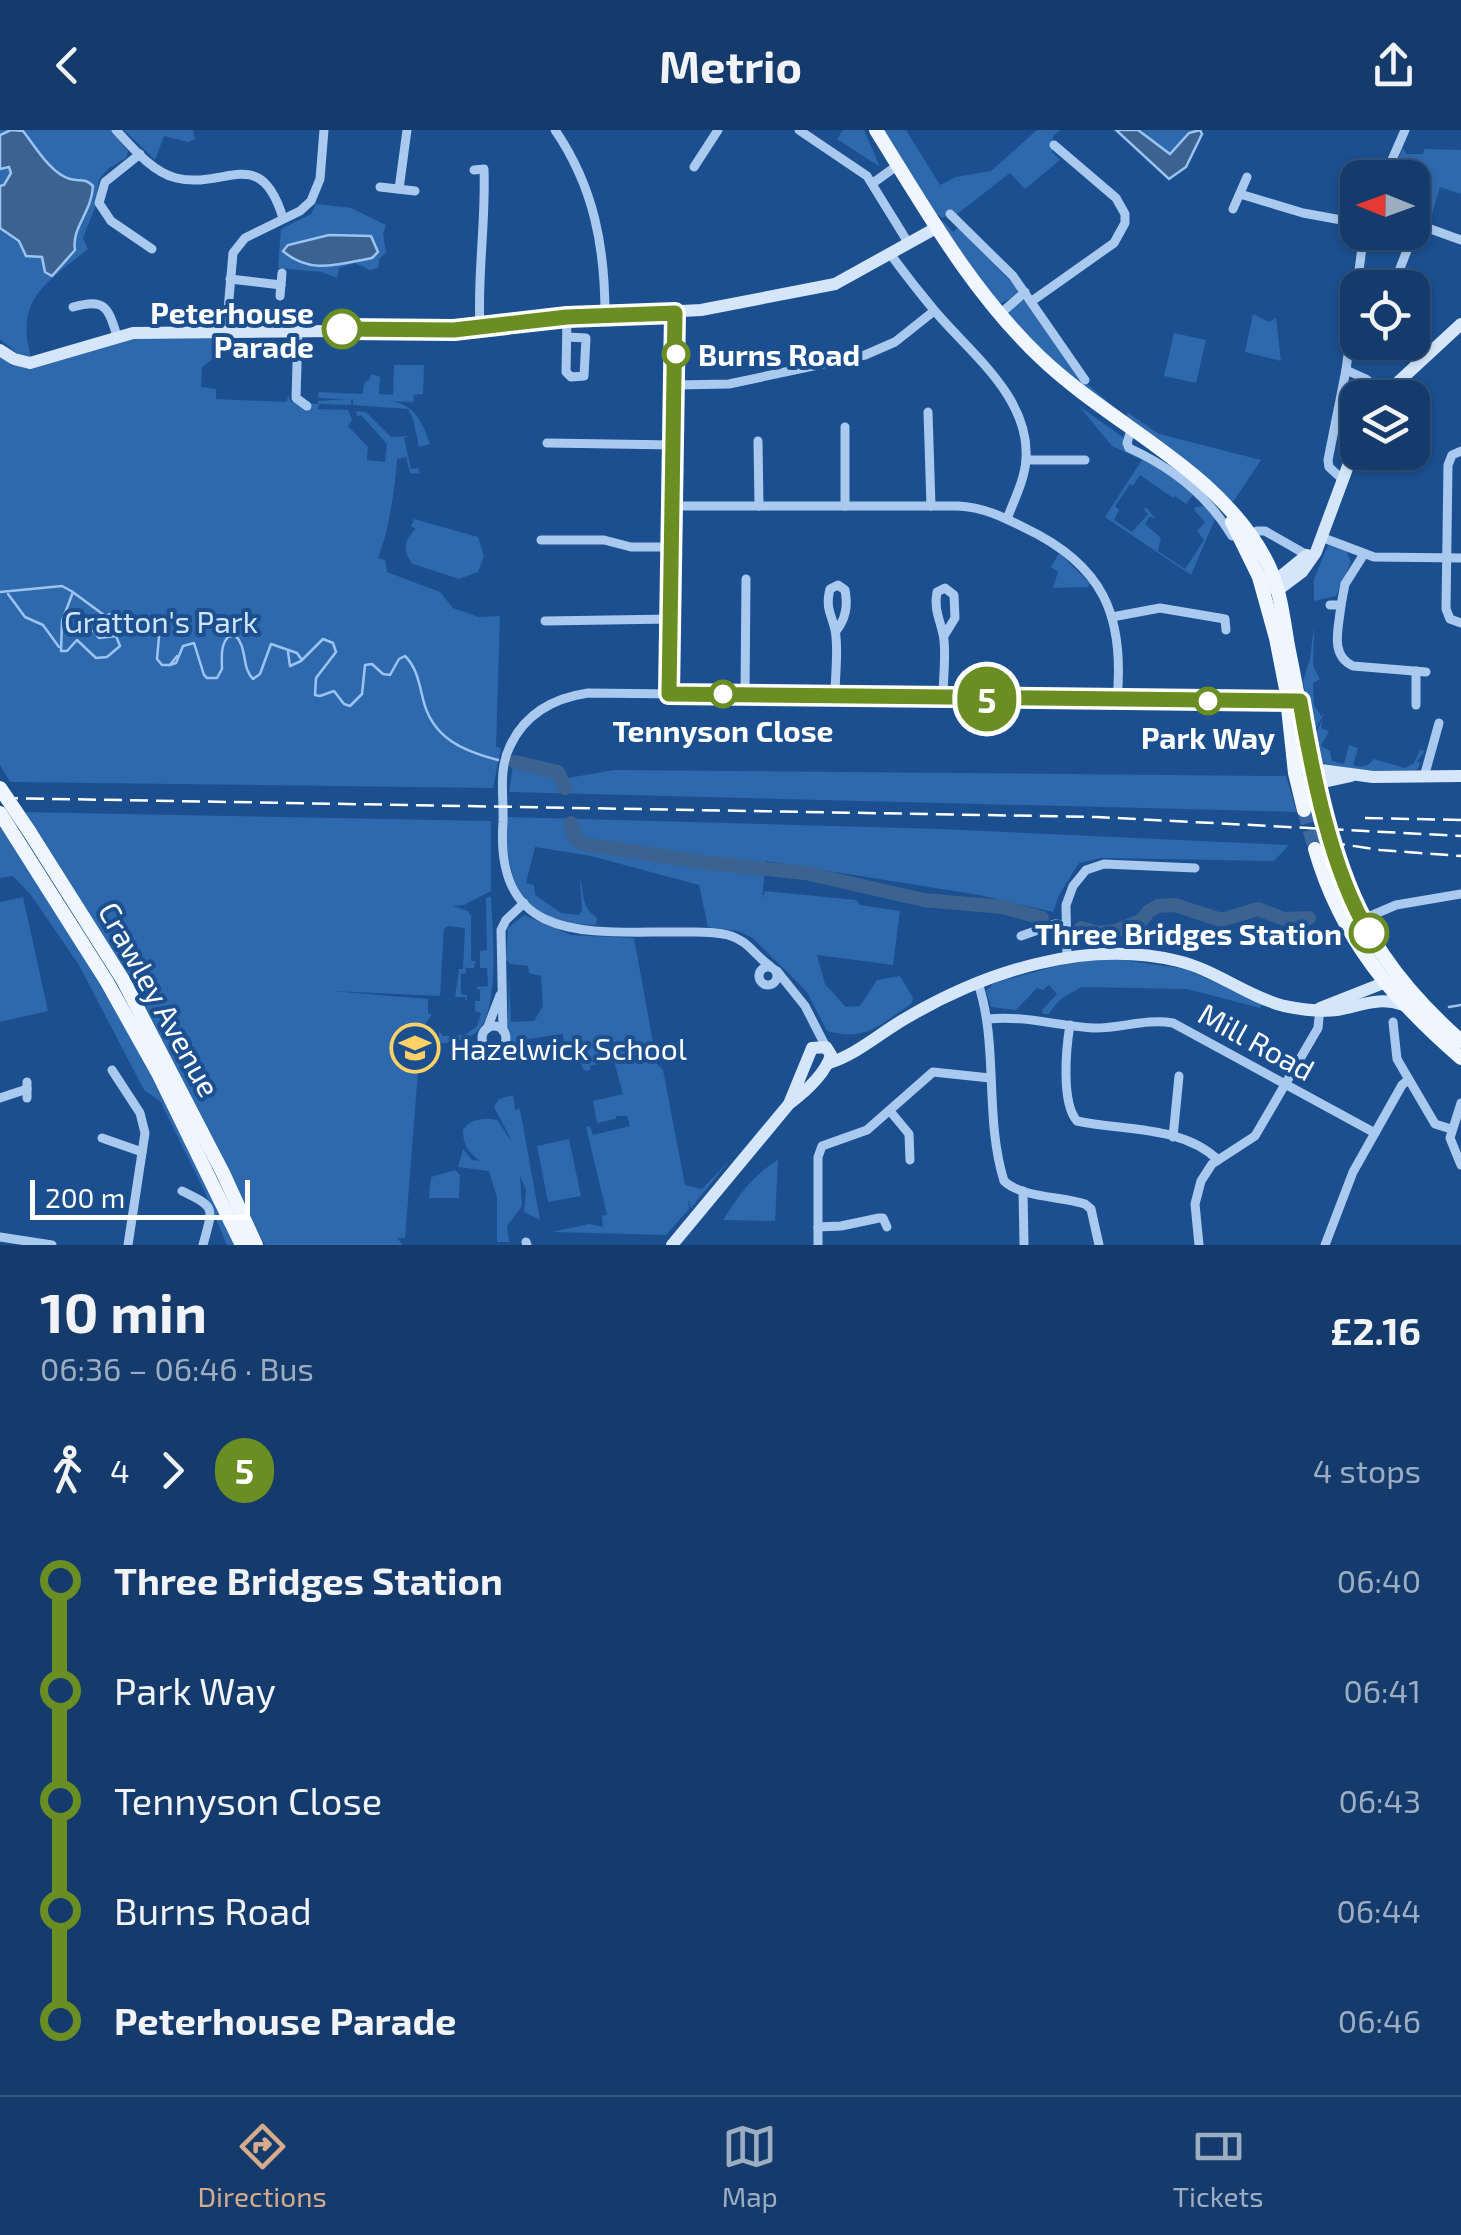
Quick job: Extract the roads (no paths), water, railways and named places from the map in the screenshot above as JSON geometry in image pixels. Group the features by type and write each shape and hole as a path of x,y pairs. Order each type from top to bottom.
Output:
{"main road":[{"path":"876,130 936,228 1000,314 1055,372 1212,492 1235,513 1253,539 1271,584 1294,701 1292,754 1303,806"},
{"path":"1271,584 1276,638 1319,772 1323,806"},
{"name":"Crawley Avenue","path":"0,788 123,980 256,1245"},
{"name":"Crawley Avenue","path":"0,813 107,982 158,1072 242,1245"},
{"path":"1335,851 1340,874 1361,920 1407,989 1461,1041"},
{"path":"1316,856 1336,906 1369,965 1404,1005 1461,1058"}],"street":[{"path":"116,130 160,171 180,179 238,173 261,180 276,195 284,218"},
{"path":"226,333 231,264 238,245 249,235 305,207 316,192 324,130"},
{"path":"399,189 407,130"},
{"path":"555,130 580,173 595,215 603,260 605,315"},
{"path":"694,167 718,130"},
{"path":"799,130 862,170 909,244"},
{"path":"1392,160 1405,130"},
{"path":"1000,314 1114,243 1125,224 1125,214 1116,198 1054,145"},
{"path":"140,154 105,182 100,202 111,221 152,248"},
{"path":"873,183 898,165"},
{"path":"480,328 486,220 483,170"},
{"path":"1233,208 1247,178"},
{"path":"380,187 415,191"},
{"path":"1240,194 1340,220"},
{"path":"950,214 1029,296 1085,380"},
{"path":"1399,270 1415,230 1423,227 1461,240"},
{"path":"0,350 14,359 30,362 133,333 480,328 567,317 675,313 820,289 849,278 936,228"},
{"path":"1342,479 1329,467 1328,460 1346,370 1362,250"},
{"path":"891,255 1012,402 1022,428 1026,460 1006,518"},
{"path":"230,279 280,290 282,273"},
{"path":"73,307 98,302 106,306 117,336"},
{"path":"676,385 729,384 864,355 895,342 934,311"},
{"path":"669,694 675,313"},
{"path":"567,317 567,337 567,375 584,376 586,338 567,337"},
{"path":"1398,380 1436,340 1461,324"},
{"path":"298,330 296,398 308,406"},
{"path":"1346,370 1367,380"},
{"path":"928,412 931,506"},
{"path":"845,427 846,506"},
{"path":"1131,430 1129,448 1164,464 1213,509 1238,546 1265,531 1307,555"},
{"path":"758,441 759,506"},
{"path":"548,443 675,445"},
{"path":"1461,451 1452,454 1448,462 1446,614 1461,624"},
{"path":"1026,460 1084,460"},
{"path":"1271,584 1308,564 1346,470"},
{"path":"674,506 974,507 1006,518 1073,557 1099,586 1112,618 1120,657 1117,700"},
{"path":"1321,537 1381,558 1461,558"},
{"path":"1271,584 1307,555 1321,537"},
{"path":"541,540 604,540 631,547 673,547"},
{"path":"1364,554 1335,605 1338,653 1348,664 1421,671 1416,705"},
{"path":"744,694 746,579"},
{"path":"943,698 944,636 955,614 954,595 945,588 936,592 935,602 936,621 944,636"},
{"path":"1112,618 1146,609 1176,609 1225,619 1226,630"},
{"path":"545,621 672,619"},
{"path":"835,696 836,631"},
{"path":"827,1056 799,998 752,947 738,939 710,933 573,929 546,920 524,903 506,874 500,848 503,767 518,732 536,713 561,698 588,693 1294,701"},
{"path":"1424,777 1439,722"},
{"path":"1292,754 1303,768 1319,772 1354,776 1461,776"},
{"path":"1303,806 1304,788 1319,772"},
{"path":"1316,856 1340,874 1336,906"},
{"path":"1067,958 1069,894 1086,870 1104,864 1195,868"},
{"path":"1387,984 1361,920 1396,905 1461,894"},
{"path":"501,992 483,1041 492,1050 505,1044 501,928 524,903"},
{"path":"1021,936 1055,924 1066,925"},
{"path":"738,939 752,954 763,984 782,987 799,998"},
{"path":"790,1104 814,1046 827,1056 846,1057 908,1016 978,983 1067,958 1124,953 1180,961 1274,1003 1294,1008 1339,1010 1384,1000 1404,1005"},
{"path":"1354,995 1366,981 1369,965"},
{"path":"759,974 762,968 773,969"},
{"path":"770,985 777,979 773,969"},
{"path":"978,983 988,1019 990,1078 1002,1175 1010,1186 1088,1206 1100,1245"},
{"path":"1372,1001 1387,984"},
{"path":"1320,1008 1387,984 1407,989"},
{"path":"1199,1245 1197,1193 1207,1171 1218,1160 1251,1142 1320,1024 1320,1008"},
{"path":"808,1013 809,1053 815,1067 827,1056"},
{"name":"Mill Road","path":"988,1019 1015,1017 1098,1028 1150,1021 1173,1023 1375,1132"},
{"path":"1393,1022 1394,1050 1408,1080 1435,1124 1450,1129"},
{"path":"1070,1024 1067,1057 1073,1117 1087,1123 1173,1136 1218,1160"},
{"path":"487,1029 496,1027 503,1031"},
{"path":"672,1245 790,1104 804,1093 827,1056"},
{"path":"112,1070 124,1084 144,1124 128,1245"},
{"path":"818,1245 819,1150 826,1144 859,1135 934,1072 990,1078"},
{"path":"1173,1136 1179,1076"},
{"path":"1325,1245 1354,1172 1408,1080"},
{"path":"0,1098 27,1090"},
{"path":"1461,1103 1450,1129 1452,1148 1461,1165"},
{"path":"890,1111 909,1134 910,1160"},
{"path":"102,1138 142,1152"},
{"path":"1024,1190 1024,1244"},
{"path":"182,1192 203,1198 208,1206 210,1220 203,1245"},
{"path":"818,1227 878,1218 883,1218 886,1227"},
{"path":"0,1238 52,1245"}],"waterway":[{"path":"0,592 62,586 73,592 62,621 61,651 67,651 77,640 96,658 107,657 120,646 116,636 99,638 93,631 104,616 111,614 122,622 139,620 159,637 157,659 162,665 170,665 177,656"},
{"path":"74,593 104,615"},
{"path":"8,594 25,617 43,625 59,647"},
{"path":"170,665 176,663 183,646 194,643 204,675 217,678 222,669 224,644 235,635 253,679 260,674 271,644 297,653 302,660 323,639 333,643 336,652 316,678 315,695 334,691 350,706 362,694 365,665 372,664 390,675 405,656 415,671 427,712 441,733 461,747 498,760"},
{"path":"288,652 290,666 301,661"},
{"path":"515,762 558,772 565,788"},
{"path":"571,823 575,839 583,844 805,873 924,900 1003,907 1042,918"},
{"path":"1081,928 1099,933 1116,931 1142,920 1158,906 1175,905 1221,920 1258,909 1284,919 1309,918"},
{"path":"1449,1007 1461,1005"}],"tunnel":[{"path":"1324,809 1335,851"},
{"path":"1304,810 1315,849"}],"railway":[{"path":"0,798 1097,817 1461,836"},
{"path":"1365,818 1461,820"},
{"path":"1327,842 1461,856"}],"place":[{"name":"Peterhouse Parade","path":"342,329"},
{"name":"Burns Road","path":"676,354"},
{"name":"Tennyson Close","path":"723,694"},
{"name":"Park Way","path":"1208,701"},
{"name":"Three Bridges Station","path":"1369,933"},
{"name":"Hazelwick School","path":"415,1048"}],"park label":[{"name":"Gratton's Park","path":"161,621"}]}
